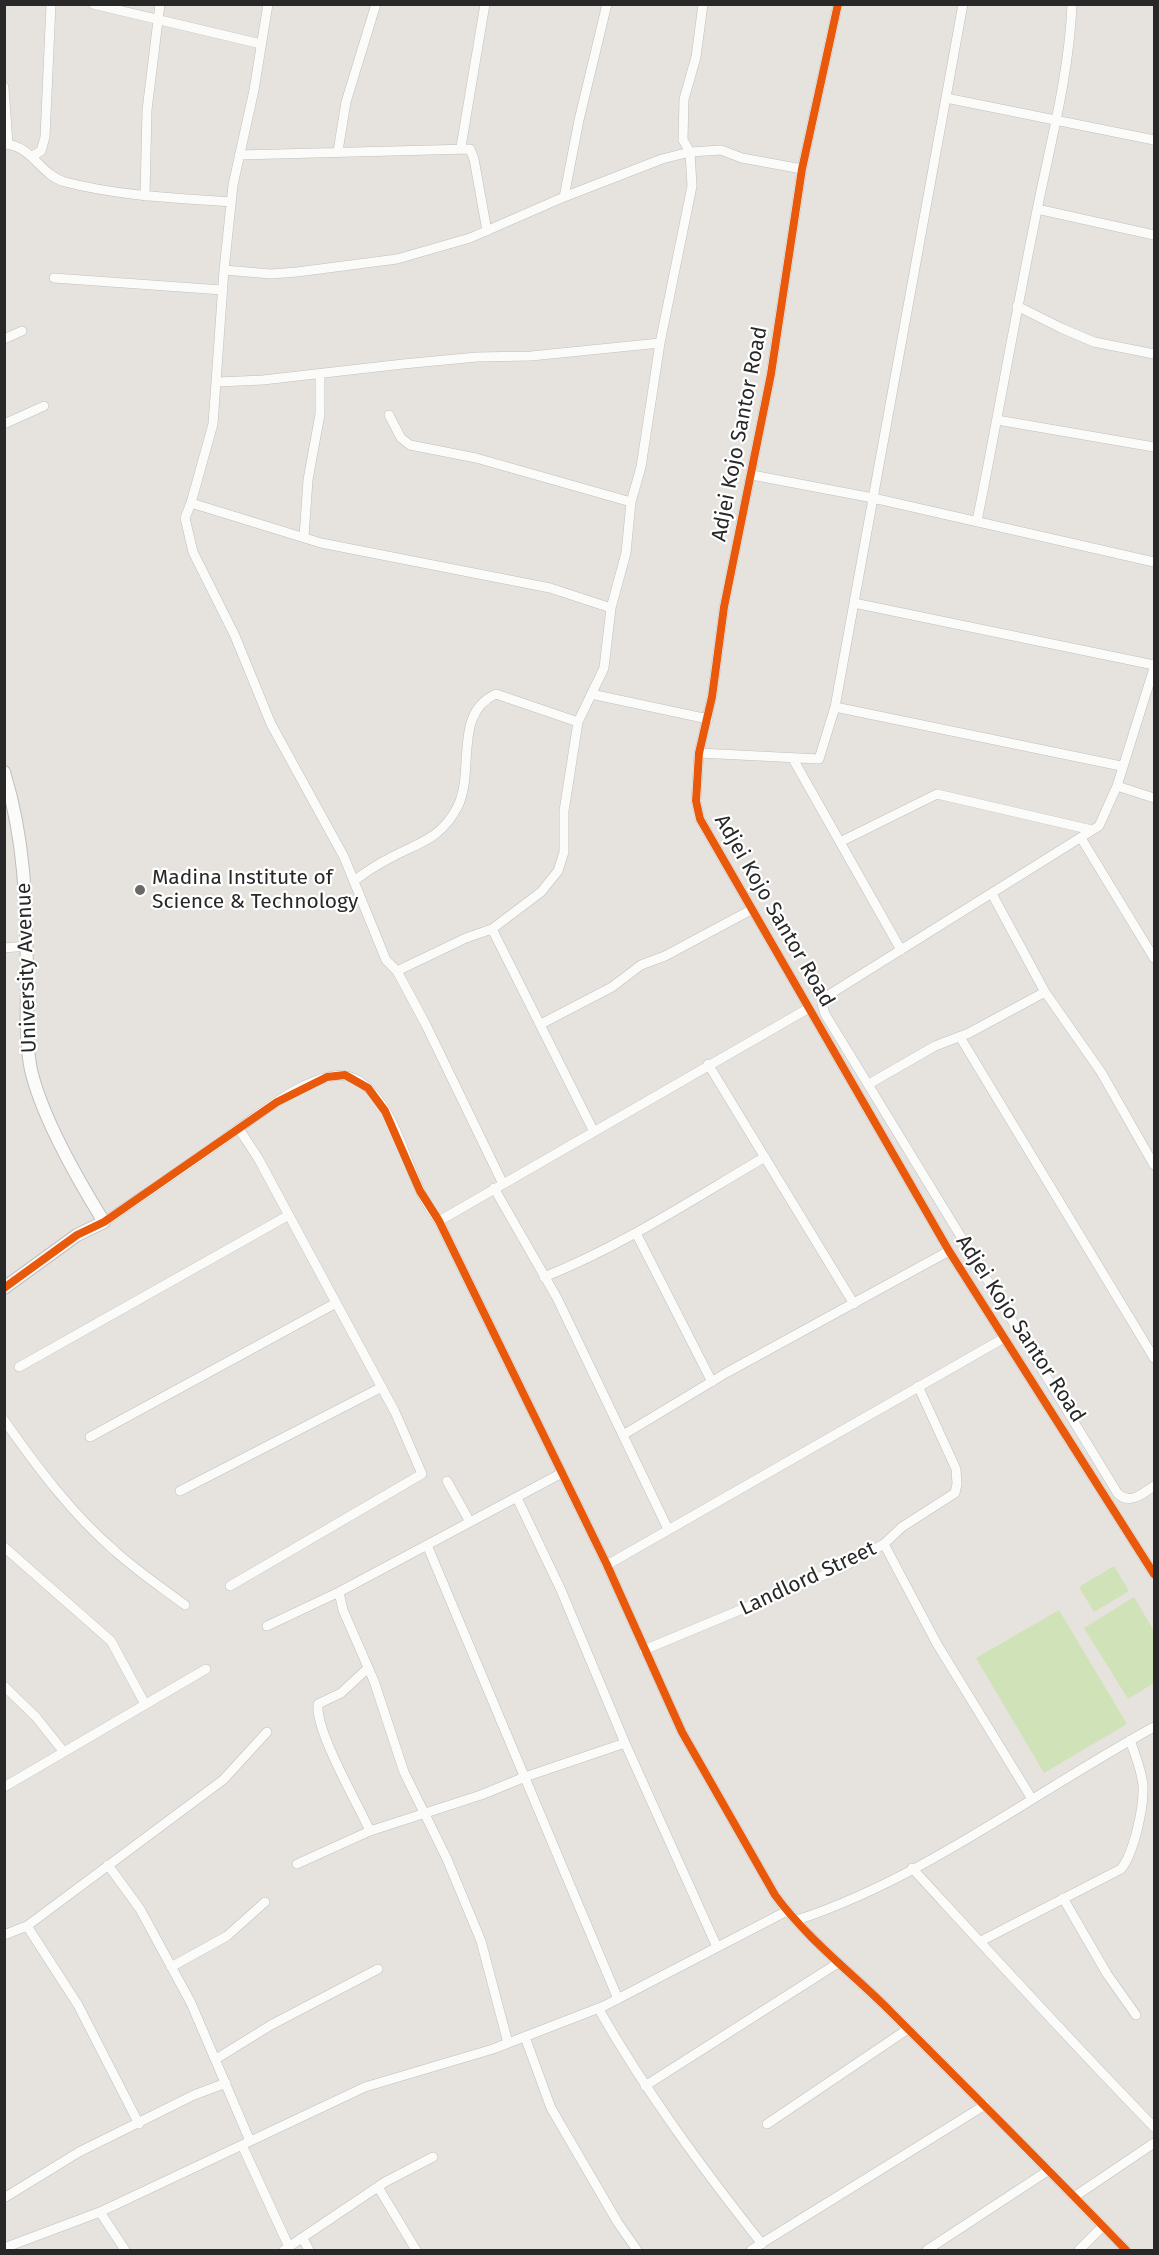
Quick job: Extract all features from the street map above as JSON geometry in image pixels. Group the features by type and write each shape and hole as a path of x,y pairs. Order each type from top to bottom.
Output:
{"street":[{"path":"32,156 41,151 45,137 51,4"},
{"path":"93,4 261,44"},
{"path":"146,196 146,133 160,4"},
{"path":"268,4 231,202 222,290 218,382 213,424 185,518 193,552 235,636 270,724 317,805 355,880 386,960 397,971 498,1186 668,1528"},
{"path":"338,151 346,102 376,4"},
{"path":"461,147 485,4"},
{"path":"564,197 579,120 607,4"},
{"path":"397,971 466,938 492,929 541,891 558,871 564,852 564,811 578,722 604,668 611,608 626,553 631,502 641,467 660,343 692,186 690,152 683,140 684,99 696,57 703,4"},
{"name":"Adjei Kojo Santor Road","path":"838,4 802,169 771,374 724,607 708,719 699,753 696,801 700,819 751,910 949,1251 1155,1574"},
{"path":"699,753 819,759 835,707 963,4"},
{"path":"977,521 997,420 1004,370 1056,120 1072,4"},
{"path":"4,87 6,144 16,145 32,156 48,173 63,182 146,196 231,202"},
{"path":"946,98 1155,140"},
{"path":"239,155 461,147 470,149 474,159 487,231"},
{"path":"224,270 288,273 397,259 487,231 564,197 662,159 690,152 721,150 742,158 802,169"},
{"path":"1037,209 1155,235"},
{"path":"54,278 222,290"},
{"path":"1017,306 1094,342 1155,354"},
{"path":"4,339 22,331"},
{"path":"218,382 320,374 403,363 477,357 531,356 660,343"},
{"path":"304,537 308,480 320,414 320,374"},
{"path":"4,424 44,406"},
{"path":"389,415 401,438 410,445 476,458 631,502"},
{"path":"997,420 1155,447"},
{"path":"752,475 873,498 1155,562"},
{"path":"191,503 304,537 388,557 550,588 611,608"},
{"path":"854,603 1155,667 1150,696 1121,766 1117,786 1099,826 827,996 822,1004 825,1014 1118,1494 1127,1499 1133,1499 1155,1486"},
{"path":"355,880 388,859 434,838 447,824 466,784 471,716 483,700 496,694 578,722"},
{"path":"591,694 708,719"},
{"path":"835,707 1121,766"},
{"path":"793,759 901,950"},
{"name":"University Avenue","path":"4,772 22,846 27,1037 36,1085 73,1166 104,1222"},
{"path":"1117,786 1155,798"},
{"path":"840,842 937,794 1092,830"},
{"path":"1081,838 1155,958"},
{"path":"992,894 1045,992 1101,1072 1155,1165"},
{"path":"541,1024 612,987 641,964 664,956 751,910"},
{"path":"492,929 594,1132"},
{"path":"4,948 26,946"},
{"path":"868,1084 935,1046 960,1037 1024,1006 1045,992"},
{"path":"439,1221 708,1064 809,1008"},
{"path":"960,1037 1155,1358"},
{"path":"708,1064 854,1304"},
{"path":"4,1288 76,1235 104,1222 276,1102 306,1086 335,1075 351,1077 368,1088 385,1111 420,1191 439,1221 560,1474 607,1565 682,1732 787,1911 985,2105 1126,2250"},
{"path":"230,1586 422,1474 382,1387 258,1158 239,1129"},
{"path":"544,1277 576,1264 636,1233 765,1157"},
{"path":"19,1367 289,1215"},
{"path":"636,1233 712,1382"},
{"path":"623,1435 712,1382 949,1251"},
{"path":"90,1437 336,1303"},
{"path":"607,1565 668,1528 1004,1338"},
{"name":"Landlord Street","path":"644,1650 841,1568 884,1544 902,1527 955,1493 956,1470 918,1386"},
{"path":"180,1491 382,1387"},
{"path":"4,1420 35,1464 88,1525 115,1552 185,1605"},
{"path":"267,1626 339,1592 560,1474"},
{"path":"447,1480 470,1522"},
{"path":"517,1498 561,1590 624,1743 717,1947"},
{"path":"884,1544 937,1644 1032,1799"},
{"path":"427,1545 618,1999"},
{"path":"4,1547 111,1641 145,1704"},
{"path":"339,1592 343,1610 385,1712 391,1738 423,1814 447,1859 481,1941 508,2043"},
{"path":"368,1668 341,1693 318,1704 318,1712 324,1732 370,1831"},
{"path":"4,1787 206,1669"},
{"path":"4,1686 36,1716 63,1751"},
{"path":"797,1920 842,1906 1155,1727"},
{"path":"4,1935 27,1926 223,1780 267,1732"},
{"path":"981,1941 1121,1869 1126,1863 1135,1836 1143,1787 1130,1740"},
{"path":"297,1864 370,1831 482,1795 525,1777 624,1743"},
{"path":"108,1865 140,1909 216,2059 286,2249 378,2187 433,2157"},
{"path":"912,1868 1071,2042 1155,2127"},
{"path":"1063,1898 1107,1974 1136,2015"},
{"path":"171,1967 227,1936 265,1902"},
{"path":"4,2248 100,2212 365,2087 508,2043 598,2008 787,1911"},
{"path":"27,1926 78,2006 139,2124"},
{"path":"645,2086 838,1963"},
{"path":"216,2059 271,2025 378,1969"},
{"path":"598,2008 682,2143 762,2244"},
{"path":"767,2124 908,2029"},
{"path":"525,2037 551,2108 618,2223 638,2250"},
{"path":"4,2198 78,2152 194,2095 226,2083"},
{"path":"751,2250 985,2105"},
{"path":"1074,2197 1155,2143"},
{"path":"927,2250 1022,2190 1049,2170"},
{"path":"378,2187 416,2250"},
{"path":"100,2212 124,2250"},
{"path":"1079,2250 1103,2226"},
{"path":"303,2239 309,2250"}],"green space":[{"path":"1114,1566 1129,1591 1094,1612 1079,1587"},
{"path":"1134,1597 1154,1631 1154,1683 1128,1699 1084,1628"},
{"path":"1059,1610 1127,1724 1044,1773 976,1658"}],"cycle path":[{"path":"838,4 802,169 771,374 724,607 712,697 699,753 696,801 700,819 949,1251 1154,1574"},
{"path":"4,1288 77,1235 104,1222 277,1102 327,1077 345,1075 368,1088 385,1111 420,1191 439,1221 607,1565 682,1732 775,1895 815,1941 890,2011 1126,2250"}],"place":[{"name":"Madina Institute of Science & Technology","path":"140,890"}]}
